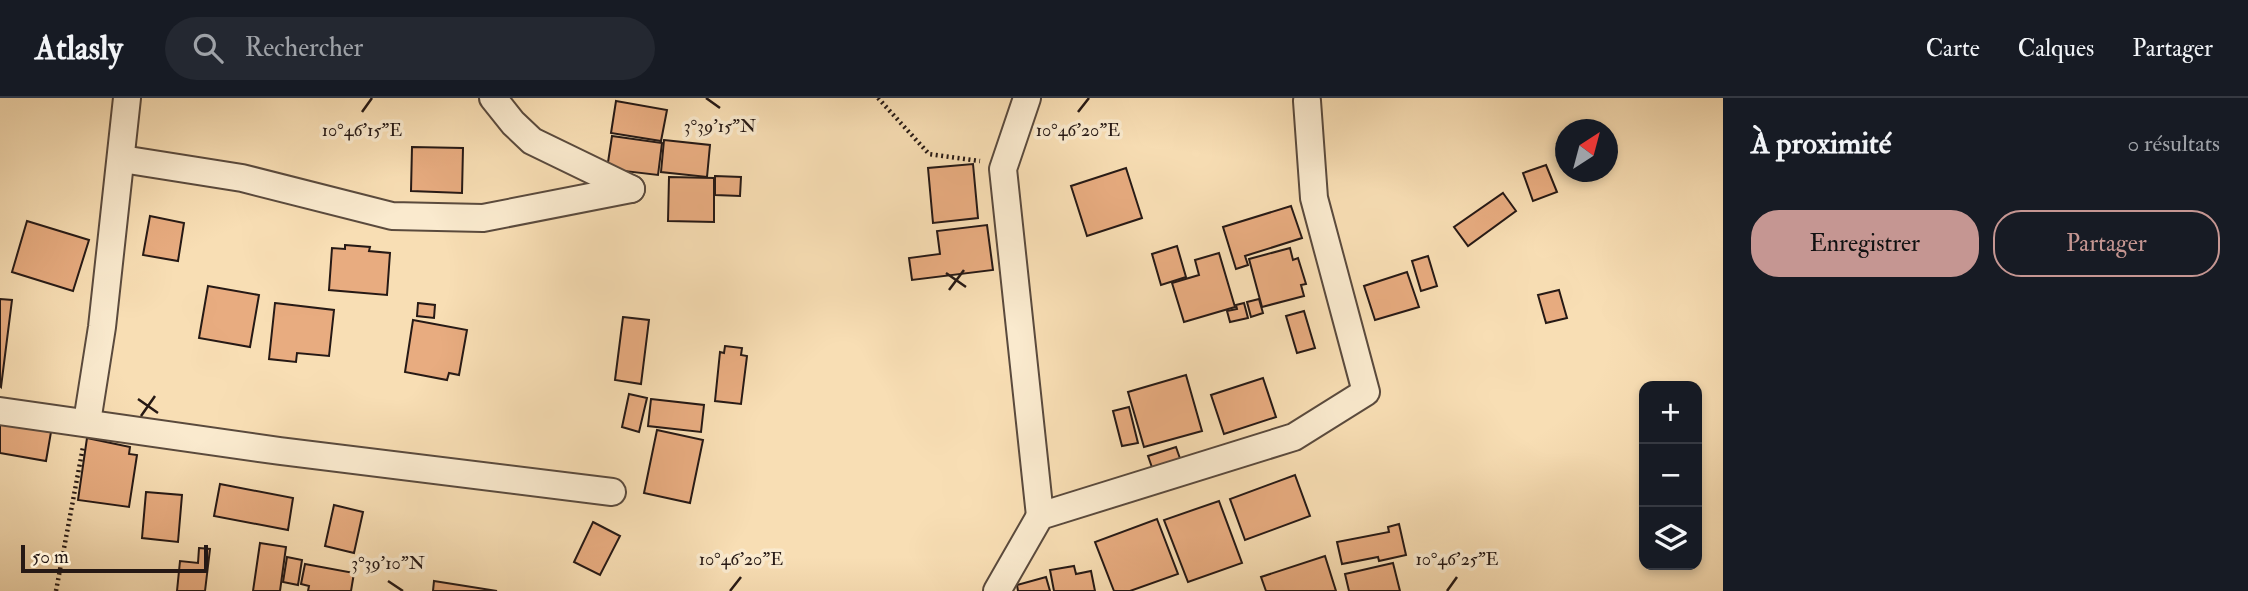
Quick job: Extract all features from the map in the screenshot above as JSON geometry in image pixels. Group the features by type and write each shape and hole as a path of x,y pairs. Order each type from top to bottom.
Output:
{"street":[{"path":"88,422 102,327 127,98"},
{"path":"122,159 242,178 392,216 483,218 631,189 532,141 493,98"},
{"path":"997,591 1040,516 1003,169 1027,98"},
{"path":"1040,516 1294,437 1366,391 1314,198 1307,101"},
{"path":"0,411 280,451 612,492"}],"path":[{"path":"878,98 929,154 984,162 1008,155"},
{"path":"56,591 88,422"}],"building":[{"path":"616,101 667,110 661,141 611,133"},
{"path":"612,136 662,143 658,175 607,169"},
{"path":"664,140 710,145 707,177 661,172"},
{"path":"412,147 463,148 462,193 411,191"},
{"path":"973,164 978,218 933,223 928,168"},
{"path":"1546,165 1557,192 1533,201 1523,173"},
{"path":"1126,168 1142,218 1087,236 1071,186"},
{"path":"715,176 741,177 740,196 715,195"},
{"path":"669,177 714,178 714,222 668,221"},
{"path":"1503,193 1516,211 1468,246 1454,227"},
{"path":"1291,206 1302,238 1245,256 1248,265 1236,269 1223,227"},
{"path":"150,216 184,223 178,261 143,255"},
{"path":"27,221 89,240 73,291 12,272"},
{"path":"987,225 993,270 912,280 909,258 940,254 937,231"},
{"path":"345,245 370,247 369,251 390,253 387,295 329,290 332,248 345,249"},
{"path":"1177,246 1186,277 1161,285 1152,254"},
{"path":"1290,248 1293,260 1298,258 1306,284 1301,285 1304,296 1262,307 1249,259"},
{"path":"1219,253 1235,307 1184,322 1172,283 1199,275 1195,260"},
{"path":"1428,256 1437,286 1421,291 1412,261"},
{"path":"1407,272 1419,307 1375,320 1364,286"},
{"path":"208,286 259,295 250,347 199,338"},
{"path":"1559,290 1567,318 1546,323 1538,295"},
{"path":"0,299 12,300 1,387 0,386"},
{"path":"1259,299 1263,313 1251,317 1247,302"},
{"path":"275,303 334,310 329,356 297,353 296,362 269,359"},
{"path":"418,303 435,305 434,318 417,316"},
{"path":"1244,303 1248,318 1230,322 1227,311 1237,309 1236,305"},
{"path":"1304,311 1315,348 1297,353 1286,316"},
{"path":"623,317 649,320 641,384 615,380"},
{"path":"413,320 467,330 459,375 449,373 447,380 405,372"},
{"path":"725,346 742,348 741,355 747,356 741,404 715,401 720,352 724,353"},
{"path":"1186,375 1202,431 1144,447 1128,392"},
{"path":"1263,378 1276,417 1224,434 1211,395"},
{"path":"629,394 647,398 639,432 622,427"},
{"path":"651,399 704,405 701,432 648,426"},
{"path":"1129,407 1138,443 1122,446 1113,411"},
{"path":"0,423 51,432 46,461 0,453"},
{"path":"657,430 703,440 690,503 644,493"},
{"path":"87,438 130,447 129,454 137,455 129,507 78,500"},
{"path":"1176,447 1183,467 1155,476 1148,456"},
{"path":"1295,475 1310,516 1245,540 1230,499"},
{"path":"220,484 293,498 288,530 214,516"},
{"path":"146,492 182,495 178,542 142,538"},
{"path":"1219,501 1242,563 1188,582 1164,520"},
{"path":"334,505 363,512 354,553 325,546"},
{"path":"1157,519 1178,574 1130,591 1114,591 1095,542"},
{"path":"593,522 620,536 600,575 574,562"},
{"path":"1399,524 1406,555 1379,561 1378,557 1342,564 1337,542 1389,532 1388,527"},
{"path":"260,543 286,547 280,591 253,591"},
{"path":"199,548 210,549 205,591 177,591 180,561 198,563"},
{"path":"1325,556 1336,591 1266,591 1261,577"},
{"path":"287,557 302,560 298,585 283,582"},
{"path":"1393,563 1400,591 1349,591 1345,574"},
{"path":"305,564 354,573 351,591 308,591 309,586 301,584"},
{"path":"1074,566 1076,574 1091,571 1095,591 1054,591 1050,570"},
{"path":"1046,577 1050,591 1018,591 1017,585"},
{"path":"434,581 497,591 433,591"}]}
